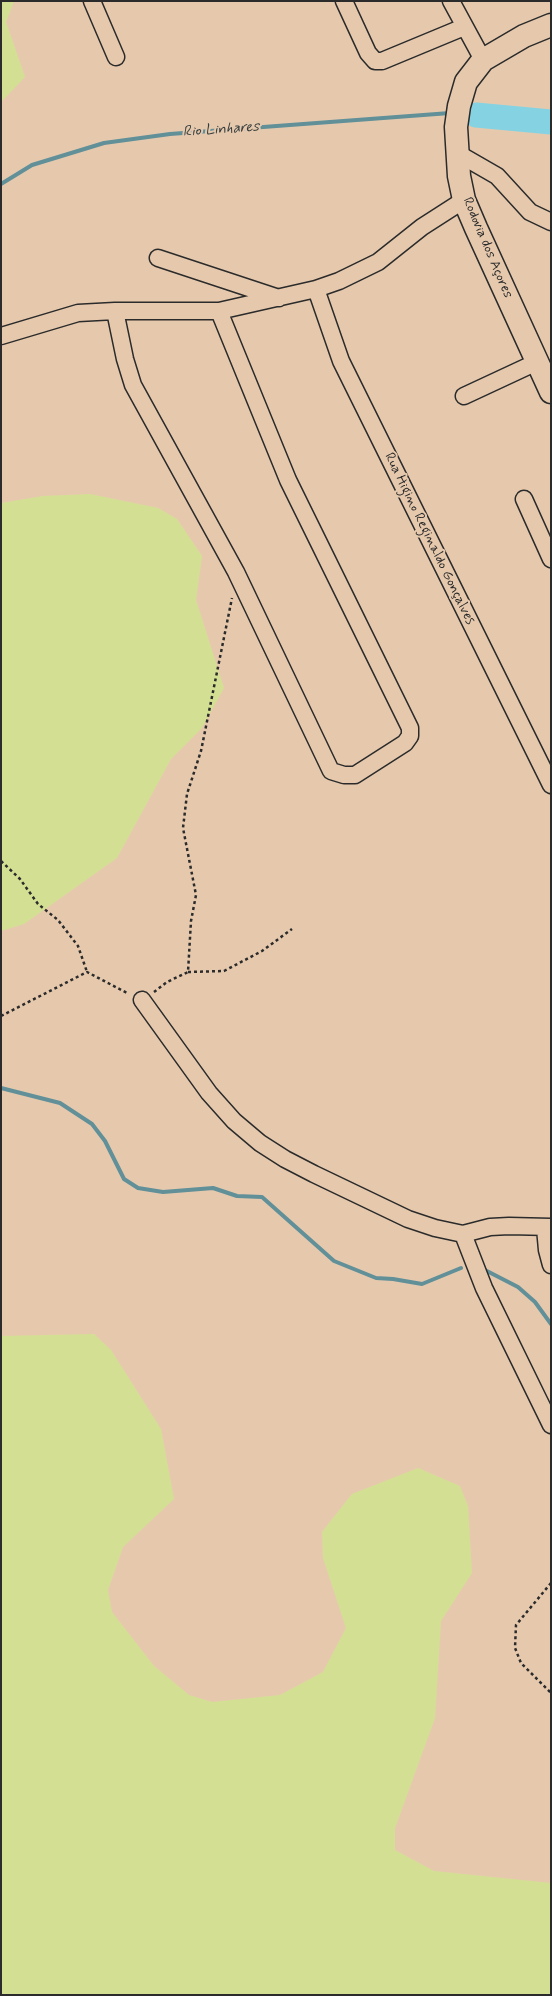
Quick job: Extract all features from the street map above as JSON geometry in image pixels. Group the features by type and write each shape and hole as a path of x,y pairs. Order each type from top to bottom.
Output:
{"street":[{"path":"92,1 116,57"},
{"path":"344,1 368,53 374,61 382,61 464,27"},
{"path":"451,1 483,60"},
{"name":"Rodovia dos Açores","path":"551,25 524,36 483,60 466,82 457,120 456,153 464,200 551,392"},
{"path":"456,153 497,176 530,212 551,222"},
{"path":"1,336 78,313 115,311 219,311 316,288 339,281 378,262 422,227 464,200"},
{"path":"158,258 279,298"},
{"name":"Rua Higino Reginaldo Gonçalves","path":"316,288 341,361 551,785"},
{"path":"115,311 125,359 133,385 236,572 331,771 344,775 355,775 405,743 410,736 410,728 288,480 219,311"},
{"path":"464,396 537,362"},
{"path":"524,499 551,559"},
{"path":"142,1000 209,1093 234,1121 260,1143 285,1159 314,1174 408,1219 435,1228 463,1234 490,1228 509,1226 548,1228 547,1250 551,1265"},
{"path":"463,1234 484,1288 551,1425"}],"path":[{"path":"188,972 191,921 196,895 183,828 187,794 202,751 227,629 236,572"},
{"path":"1,862 20,879 38,904 62,925 78,946 88,972 142,1000 167,982 188,972 224,971 262,951 292,929"},
{"path":"1,1016 88,972"},
{"path":"551,1583 516,1625 515,1648 521,1663 551,1694"}],"green space":[{"path":"1,1 14,1 6,22 25,77 1,102"},
{"path":"90,494 158,508 177,519 202,556 196,600 224,688 202,728 171,759 117,858 24,924 1,931 1,503 43,496"},
{"path":"94,1334 111,1350 161,1429 174,1499 123,1547 108,1590 112,1612 154,1666 189,1695 212,1702 280,1695 323,1672 346,1628 323,1558 322,1532 352,1494 418,1468 460,1486 468,1506 472,1573 441,1621 435,1718 395,1828 395,1850 434,1871 551,1883 551,1995 1,1995 1,1336"}],"waterway":[{"name":"Rio Linhares","path":"1,184 32,165 104,143 170,134 450,113"},
{"name":"Rio Linhares","path":"476,115 551,122"},
{"path":"1,1088 60,1103 92,1124 105,1141 124,1179 138,1188 163,1192 213,1188 237,1196 262,1197 334,1261 376,1278 393,1279 422,1284 461,1268"},
{"path":"483,1269 518,1287 535,1302 551,1324"}]}
